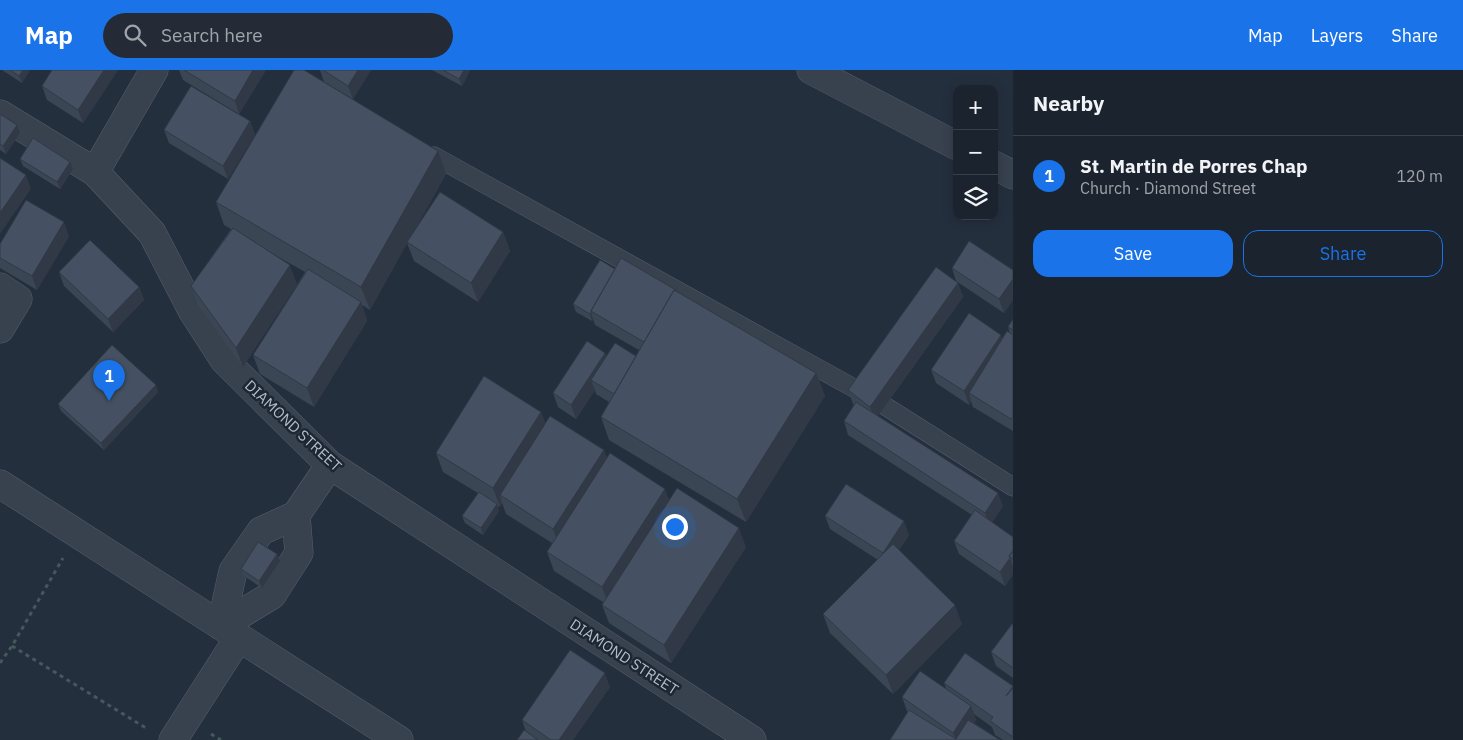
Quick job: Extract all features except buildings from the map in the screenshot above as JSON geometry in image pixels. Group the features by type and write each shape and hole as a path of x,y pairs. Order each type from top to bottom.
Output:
{"street":[{"path":"95,172 154,70"},
{"path":"810,70 953,144"},
{"name":"DIAMOND STREET","path":"0,114 95,172 152,233 193,312 224,360 330,465 752,740"},
{"path":"998,167 1013,175"},
{"path":"0,287 18,299 0,329"},
{"path":"230,632 232,571 260,531 296,515 330,465"},
{"path":"0,484 399,740"},
{"path":"161,735 230,632 272,595 299,553 296,515"}],"lane":[{"path":"434,156 861,392"},
{"path":"885,406 1013,487"}],"path":[{"path":"0,663 12,646 77,534"},
{"path":"12,646 161,735"}],"place":[{"name":"St. Martin de Porres Chap","path":"109,401"}]}
